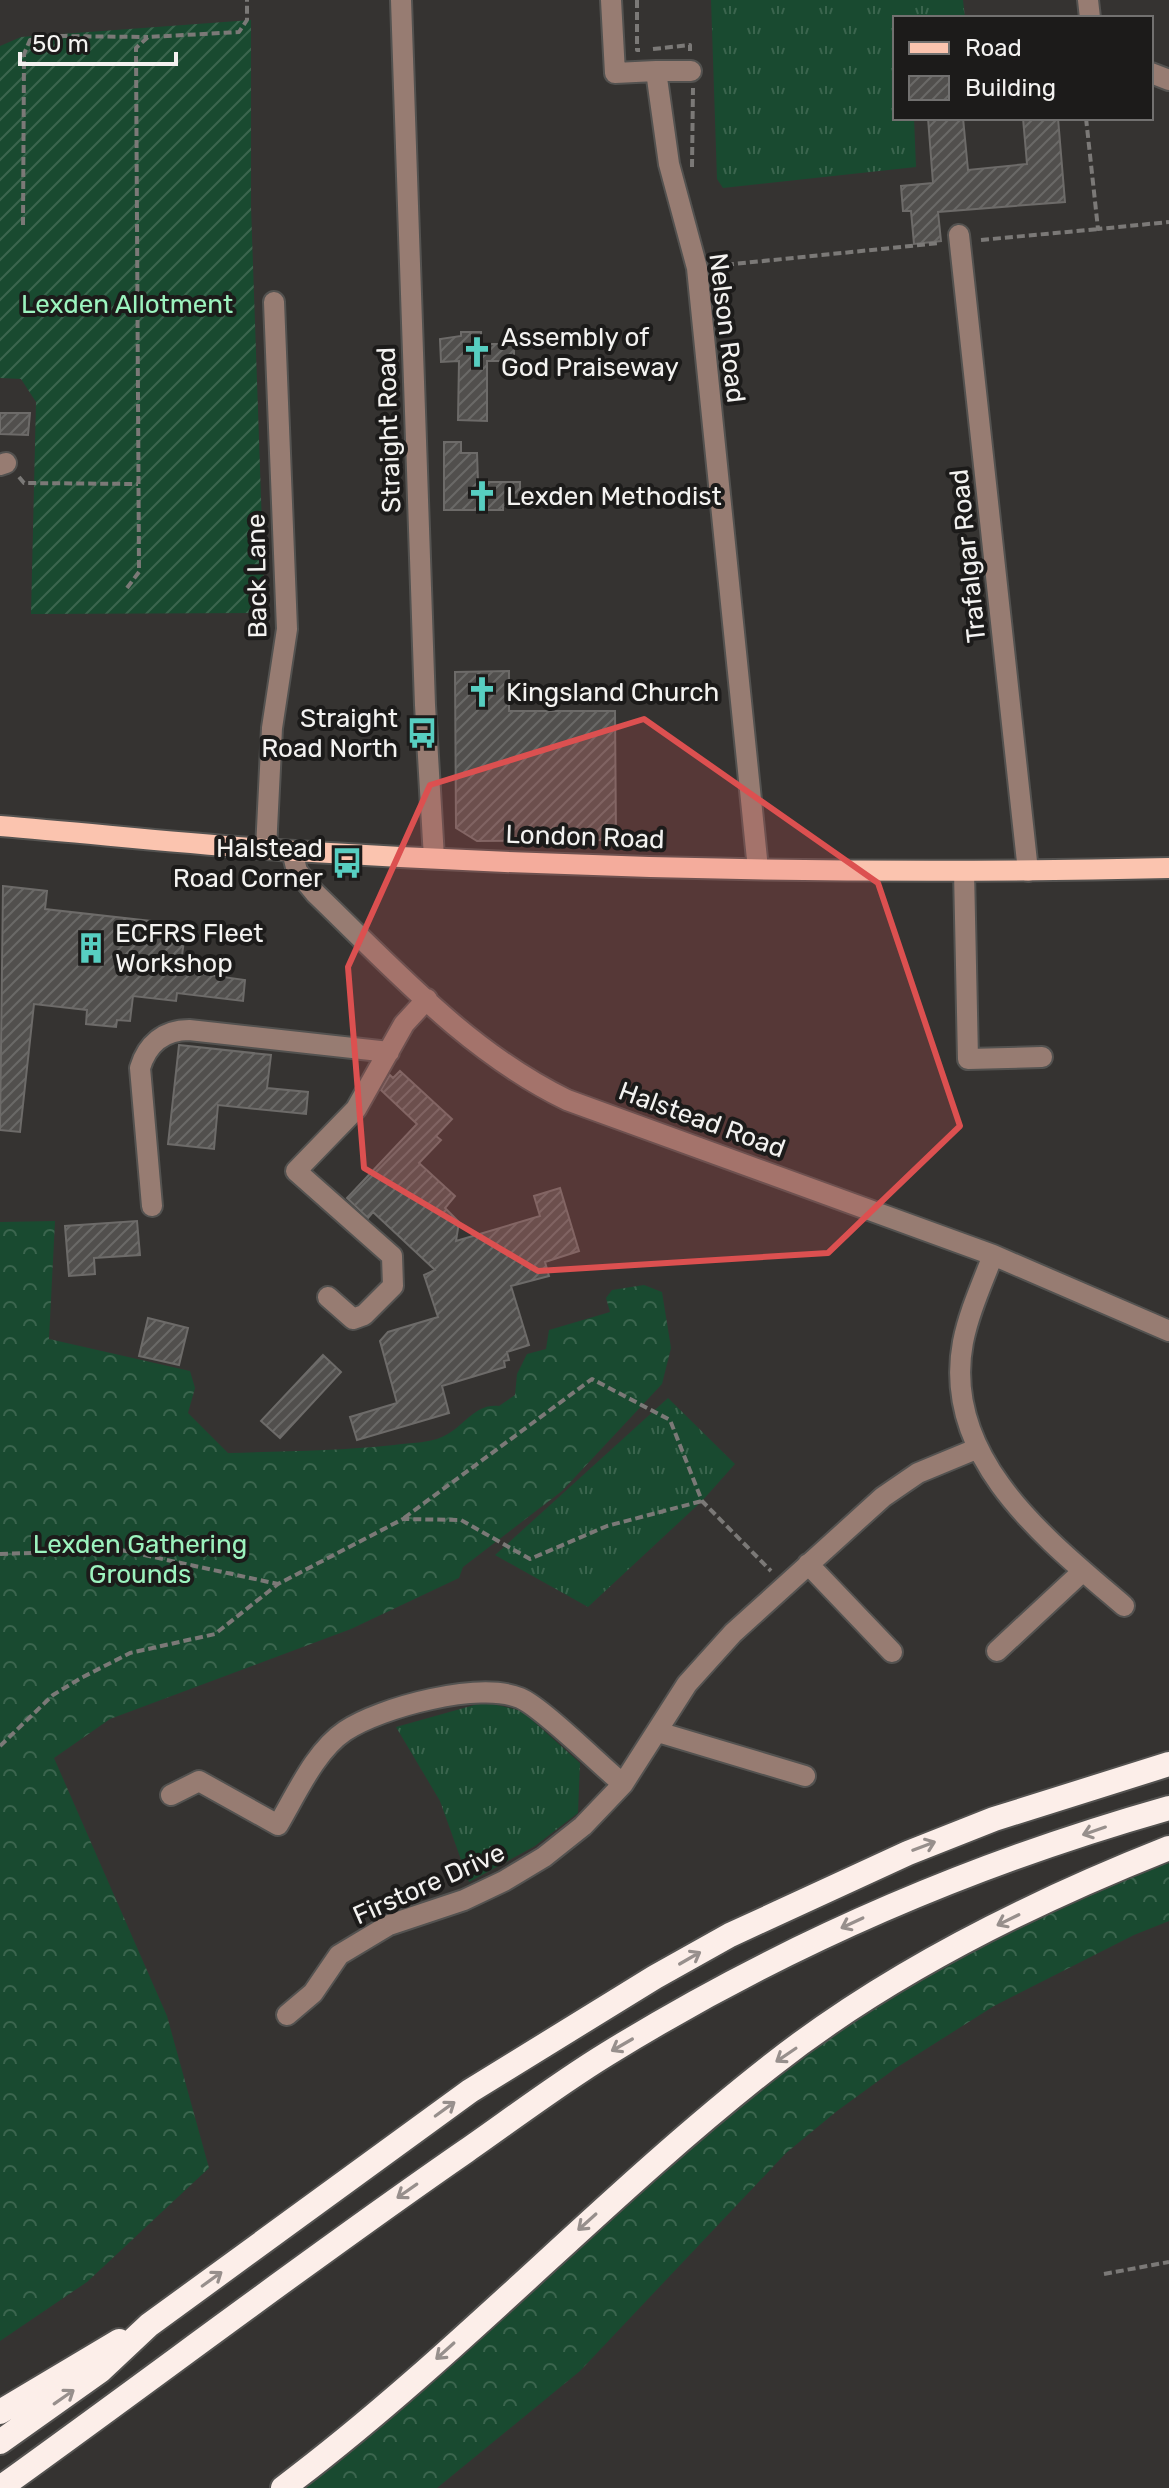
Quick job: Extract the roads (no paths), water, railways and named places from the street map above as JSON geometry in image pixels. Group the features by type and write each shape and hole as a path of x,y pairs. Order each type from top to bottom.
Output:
{"highway":[{"path":"0,2412 149,2325 470,2091 592,2014 730,1935 908,1853 1024,1809 1169,1764"},
{"path":"0,2488 326,2248 604,2055 740,1978 917,1894 996,1864 1169,1808"},
{"path":"283,2488 417,2376 645,2170 774,2063 861,2003 997,1925 1078,1886 1169,1848"},
{"path":"0,2442 100,2371 149,2325"}],"main road":[{"name":"London Road","path":"0,826 292,851 434,858 758,869 1028,871 1169,868"}],"street":[{"name":"Straight Road","path":"401,0 425,705 434,858"},
{"path":"611,0 615,73 691,71"},
{"name":"Nelson Road","path":"656,71 669,164 697,268 758,869"},
{"name":"Trafalgar Road","path":"959,239 1028,871"},
{"name":"Back Lane","path":"266,849 272,728 287,629 274,302"},
{"name":"Halstead Road","path":"292,851 297,871 315,893 486,1053 523,1079 567,1100 993,1255 1169,1331"},
{"path":"964,871 968,1059 1042,1057"},
{"path":"328,1297 353,1319 364,1315 393,1286 392,1256 296,1171 356,1109 404,1024 427,999"},
{"path":"152,1206 140,1077 147,1052 163,1036 189,1030 389,1052"},
{"path":"993,1255 969,1315 962,1345 963,1412 976,1449 1039,1533 1124,1606"},
{"name":"Firstore Drive","path":"287,2015 313,1993 339,1955 389,1925 464,1900 544,1857 583,1826 623,1784 694,1676 784,1584 906,1481 976,1449"},
{"path":"808,1564 892,1652"},
{"path":"997,1651 1083,1571"},
{"path":"171,1795 199,1781 278,1825 315,1765 344,1732 430,1700 467,1691 497,1690 524,1699 623,1784"},
{"path":"658,1732 805,1776"}],"place":[{"name":"Assembly of God Praiseway","path":"477,352"},
{"name":"Lexden Methodist","path":"482,496"},
{"name":"Kingsland Church","path":"482,692"},
{"name":"Straight Road North","path":"422,733"},
{"name":"Halstead Road Corner","path":"347,863"},
{"name":"ECFRS Fleet Workshop","path":"91,948"}],"park label":[{"name":"Lexden Allotment","path":"127,304"},
{"name":"Lexden Gathering Grounds","path":"140,1559"}]}
